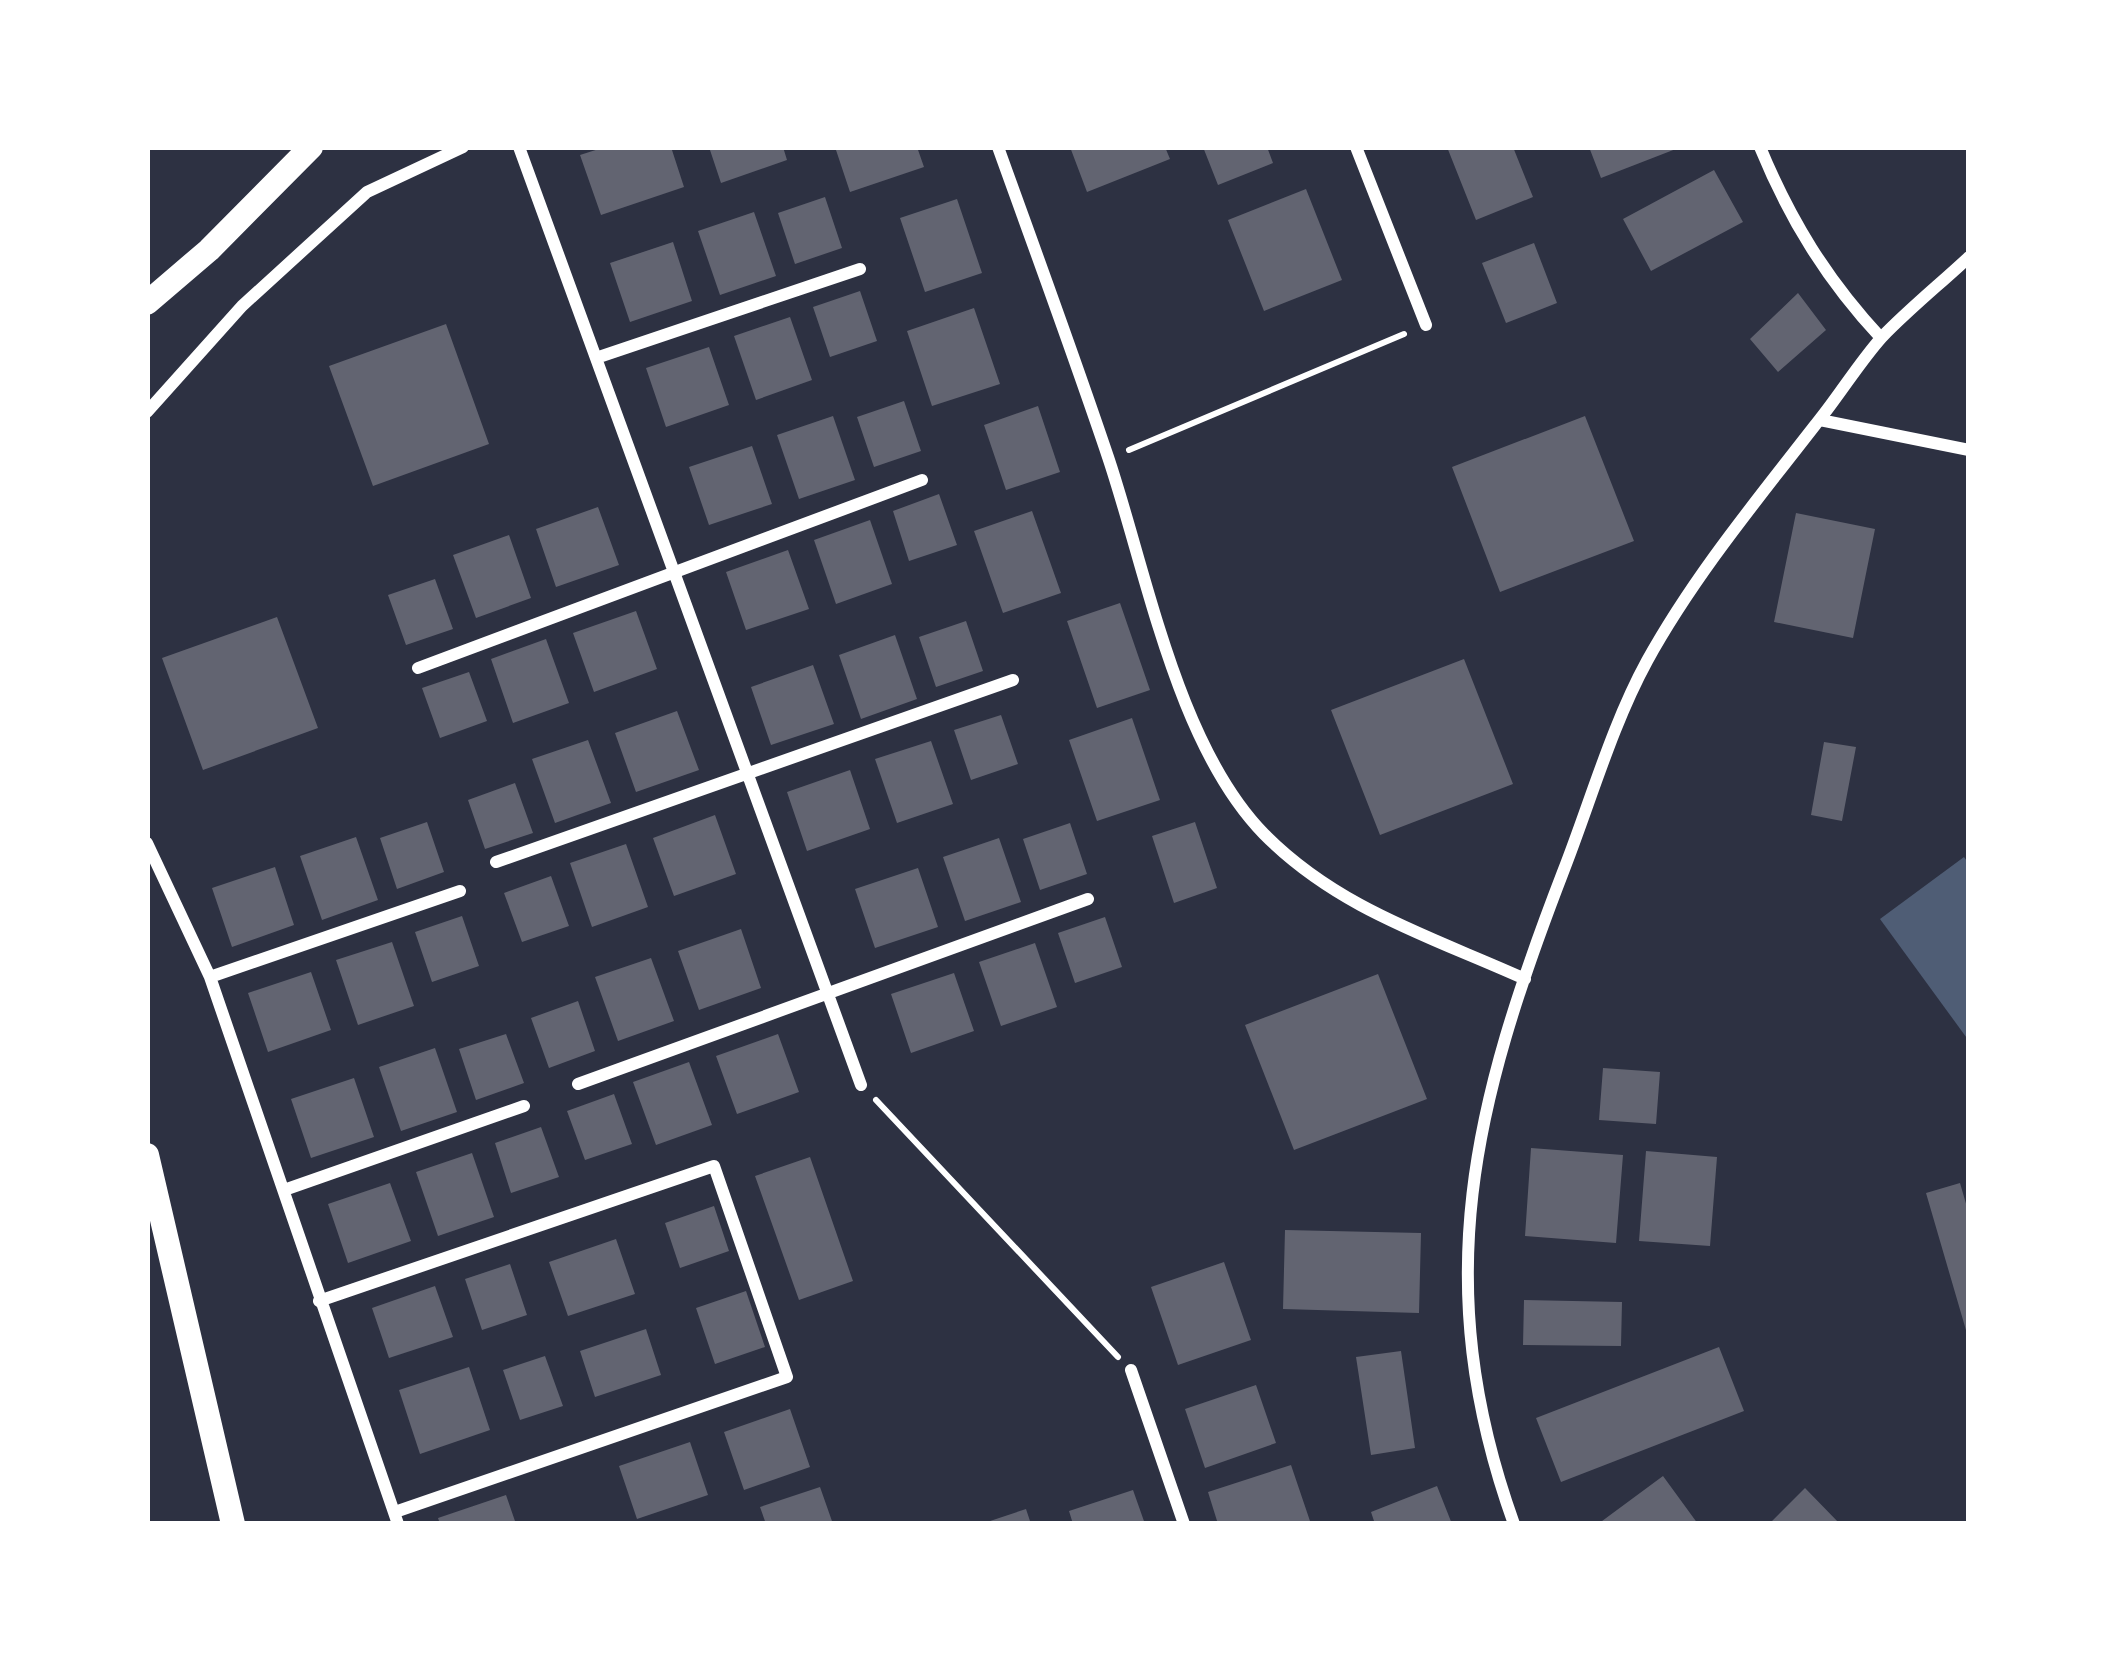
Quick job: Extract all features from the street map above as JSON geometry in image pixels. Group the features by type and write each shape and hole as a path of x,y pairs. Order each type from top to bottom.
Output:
{"main road":[{"path":"147,303 209,250 311,147"},
{"path":"147,1155 233,1524"}],"street":[{"path":"147,412 176,374 242,306 367,192 463,147"},
{"path":"519,147 861,1084"},
{"path":"998,147 1109,459 1185,694 1245,812 1291,857 1346,899 1414,935 1525,979"},
{"path":"1355,147 1426,325"},
{"path":"1760,147 1795,228 1842,296 1882,338"},
{"path":"1514,1524 1477,1408 1468,1333 1469,1189 1490,1082 1525,979 1646,663 1733,530 1882,338 1969,257"},
{"path":"596,358 860,269"},
{"path":"1820,420 1969,450"},
{"path":"418,668 922,480"},
{"path":"496,862 1013,680"},
{"path":"147,843 210,977 287,1190 320,1301 396,1518 788,1377 714,1166 320,1301"},
{"path":"210,977 460,891"},
{"path":"578,1084 1088,899"},
{"path":"287,1190 524,1106"},
{"path":"1131,1370 1184,1524"}],"path":[{"path":"1109,459 1426,325"},
{"path":"861,1084 1131,1370"}],"water":[{"path":"1964,857 1969,864 1969,1041 1880,919"}],"building":[{"path":"605,147 671,147 684,187 601,215 580,155"},
{"path":"709,147 783,147 787,160 721,183"},
{"path":"835,147 917,147 924,167 850,192"},
{"path":"1070,147 1165,147 1170,159 1087,192"},
{"path":"1203,147 1267,147 1273,163 1218,185"},
{"path":"1447,147 1513,147 1533,197 1476,220"},
{"path":"1589,147 1681,147 1601,178"},
{"path":"1714,170 1743,222 1651,271 1623,219"},
{"path":"1306,189 1342,280 1264,311 1228,220"},
{"path":"825,197 842,248 795,264 778,213"},
{"path":"957,199 982,273 925,292 900,218"},
{"path":"754,212 776,276 720,295 698,231"},
{"path":"673,242 692,301 630,322 610,263"},
{"path":"1534,243 1557,303 1506,323 1482,263"},
{"path":"860,291 877,341 830,357 813,307"},
{"path":"1798,293 1826,330 1778,372 1750,339"},
{"path":"974,308 1000,384 932,406 907,331"},
{"path":"790,317 812,380 756,400 734,336"},
{"path":"446,324 489,444 373,486 329,366"},
{"path":"709,347 729,405 666,427 646,368"},
{"path":"904,401 921,451 874,467 857,417"},
{"path":"1038,406 1060,472 1006,490 984,425"},
{"path":"833,416 855,480 799,499 777,435"},
{"path":"1585,416 1634,541 1500,592 1452,467"},
{"path":"752,446 772,504 709,525 689,467"},
{"path":"939,494 957,545 909,561 893,511"},
{"path":"598,507 619,565 556,587 536,529"},
{"path":"1032,511 1061,593 1003,613 974,531"},
{"path":"1796,513 1875,529 1853,638 1774,622"},
{"path":"870,520 892,584 836,604 814,540"},
{"path":"509,535 531,598 476,618 453,555"},
{"path":"788,550 809,609 746,630 726,572"},
{"path":"435,579 453,629 406,645 388,595"},
{"path":"1120,603 1150,690 1097,708 1067,621"},
{"path":"636,611 657,669 594,692 573,633"},
{"path":"277,617 318,728 203,770 162,658"},
{"path":"966,621 983,671 936,687 919,637"},
{"path":"895,635 917,699 861,719 839,655"},
{"path":"546,639 569,703 513,723 491,659"},
{"path":"1464,659 1513,784 1380,835 1331,710"},
{"path":"813,665 834,724 771,745 751,687"},
{"path":"469,672 487,721 440,738 422,688"},
{"path":"677,711 699,770 636,792 615,733"},
{"path":"1001,715 1018,764 971,780 954,730"},
{"path":"1132,718 1160,800 1097,821 1069,740"},
{"path":"588,740 611,803 555,823 532,759"},
{"path":"931,741 953,804 897,823 875,759"},
{"path":"1824,742 1856,747 1842,821 1811,815"},
{"path":"850,770 870,829 807,851 787,792"},
{"path":"515,783 533,833 485,849 468,800"},
{"path":"715,815 736,874 674,896 653,838"},
{"path":"427,822 444,872 397,889 380,838"},
{"path":"1195,822 1217,888 1174,903 1152,836"},
{"path":"1070,823 1087,874 1040,890 1023,839"},
{"path":"356,837 378,900 322,920 300,856"},
{"path":"999,838 1021,902 965,921 943,857"},
{"path":"626,844 648,907 592,927 570,863"},
{"path":"275,867 294,925 232,947 212,888"},
{"path":"918,868 938,927 875,948 855,889"},
{"path":"551,876 569,926 522,942 504,893"},
{"path":"462,916 479,966 432,982 415,932"},
{"path":"1105,917 1122,967 1075,983 1058,933"},
{"path":"741,929 761,988 699,1010 678,951"},
{"path":"392,942 414,1006 358,1025 336,960"},
{"path":"1035,943 1057,1007 1001,1026 979,962"},
{"path":"651,958 674,1021 618,1041 595,977"},
{"path":"311,972 331,1030 268,1052 248,993"},
{"path":"954,973 974,1031 911,1053 891,994"},
{"path":"1378,974 1427,1099 1294,1150 1245,1025"},
{"path":"578,1001 595,1051 549,1068 531,1018"},
{"path":"506,1034 524,1083 476,1100 459,1049"},
{"path":"778,1034 799,1092 737,1114 716,1056"},
{"path":"435,1048 457,1112 401,1131 379,1067"},
{"path":"689,1062 712,1125 656,1145 633,1082"},
{"path":"1603,1068 1660,1072 1656,1124 1599,1120"},
{"path":"354,1078 374,1137 311,1158 291,1099"},
{"path":"614,1094 632,1144 585,1160 567,1111"},
{"path":"541,1127 559,1177 511,1193 495,1143"},
{"path":"1531,1148 1623,1155 1616,1243 1525,1236"},
{"path":"1646,1151 1717,1157 1710,1246 1639,1241"},
{"path":"472,1153 494,1217 438,1236 416,1172"},
{"path":"810,1157 853,1281 799,1300 755,1176"},
{"path":"390,1183 411,1241 348,1263 328,1204"},
{"path":"1960,1183 1969,1214 1968,1337 1926,1193"},
{"path":"714,1206 729,1251 680,1268 665,1223"},
{"path":"1285,1230 1421,1233 1419,1313 1283,1309"},
{"path":"616,1239 635,1294 568,1316 549,1262"},
{"path":"1224,1262 1251,1340 1178,1365 1151,1287"},
{"path":"510,1264 527,1315 482,1330 465,1279"},
{"path":"435,1286 453,1337 389,1358 372,1308"},
{"path":"746,1291 765,1347 715,1364 696,1308"},
{"path":"1524,1300 1622,1302 1621,1346 1523,1345"},
{"path":"646,1329 661,1375 595,1397 580,1351"},
{"path":"1719,1347 1744,1411 1561,1482 1536,1418"},
{"path":"1401,1351 1415,1448 1371,1455 1356,1357"},
{"path":"545,1356 563,1406 520,1420 503,1370"},
{"path":"469,1367 490,1430 420,1454 399,1390"},
{"path":"1256,1385 1276,1443 1205,1468 1185,1409"},
{"path":"790,1409 810,1467 744,1490 724,1432"},
{"path":"690,1442 708,1495 637,1519 619,1466"},
{"path":"1291,1465 1311,1524 1218,1524 1208,1492"},
{"path":"1663,1476 1698,1524 1598,1524"},
{"path":"1437,1486 1452,1524 1375,1524 1371,1512"},
{"path":"820,1487 833,1524 766,1524 760,1507"},
{"path":"1805,1488 1840,1524 1769,1524"},
{"path":"1133,1490 1145,1524 1073,1524 1069,1511"},
{"path":"506,1495 516,1524 440,1524 438,1518"},
{"path":"1026,1509 1031,1524 984,1524 984,1523"}]}
